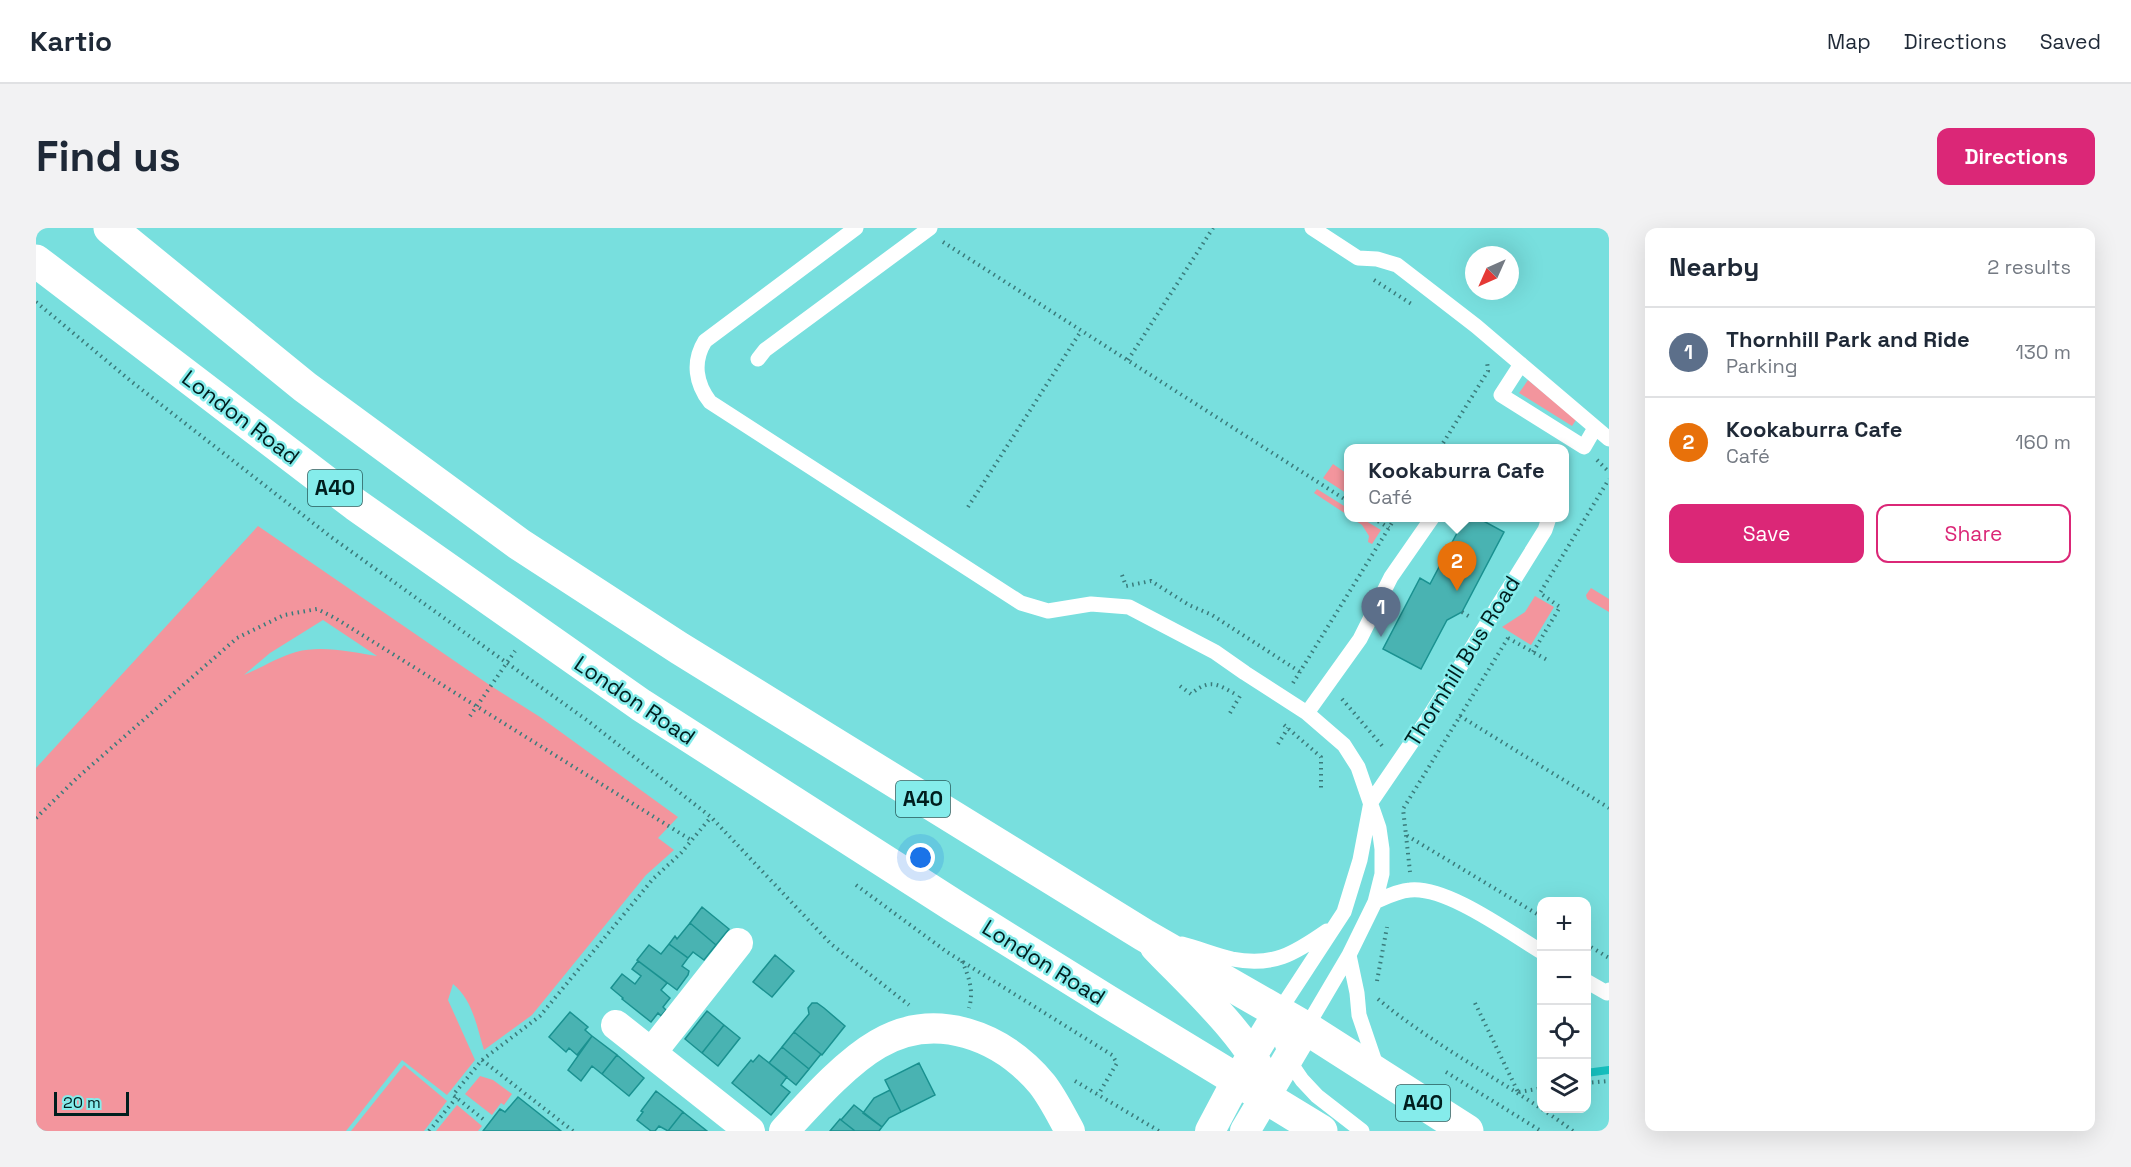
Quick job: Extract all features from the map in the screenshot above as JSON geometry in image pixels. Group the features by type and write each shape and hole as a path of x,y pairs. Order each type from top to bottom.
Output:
{"highway":[{"name":"A40","path":"110,228 305,387 519,544 679,648 1144,935 1379,1074 1467,1131"},
{"name":"London Road","path":"36,261 356,505 641,705 956,907 1251,1078"},
{"name":"A40","path":"1251,1078 1321,1131"}],"street":[{"path":"1144,935 1243,1042 1251,1078 1245,1131"},
{"path":"652,1052 738,943"},
{"path":"1251,1078 1287,1058 1292,1021"},
{"path":"1210,1131 1292,1021"},
{"path":"616,1025 750,1131"},
{"path":"784,1131 848,1067 879,1043 908,1032 934,1028 974,1035 1009,1052 1043,1085 1070,1131"}],"lane":[{"path":"856,228 705,341 698,357 697,378 701,391 710,402 1020,603 1048,611 1091,604 1129,607 1215,652 1307,713 1344,745 1358,767 1371,802 1382,849 1382,874 1375,902 1349,955 1292,1021"},
{"path":"1312,228 1358,258 1377,259 1397,265 1431,290 1609,439"},
{"path":"758,359 765,350 928,229"},
{"path":"1521,364 1501,395 1584,447 1595,428"},
{"path":"1307,713 1360,639 1391,577 1429,522"},
{"name":"Thornhill Bus Road","path":"1371,802 1485,626 1545,530 1548,522"},
{"path":"1292,1021 1334,926 1344,912 1360,860 1371,802"},
{"path":"1375,902 1396,893 1412,890 1436,893 1465,906 1540,951"},
{"path":"1144,935 1200,948 1230,958 1263,962 1291,955 1334,926"},
{"path":"1349,955 1359,1014 1379,1074"},
{"path":"1591,983 1607,993 1609,990"},
{"path":"1287,1058 1302,1080 1317,1096 1362,1131"}],"path":[{"path":"1128,360 1213,228"},
{"path":"928,229 1081,331 1344,499"},
{"path":"1371,279 1418,309"},
{"path":"36,302 132,382 331,537 588,721 711,817 831,944 914,1009 934,1028"},
{"path":"968,507 1081,331"},
{"path":"1442,444 1488,371 1486,357"},
{"path":"1533,652 1560,607 1540,593 1609,479"},
{"path":"1379,522 1389,528"},
{"path":"1122,575 1126,586 1151,581 1190,605 1212,615 1300,672"},
{"path":"36,818 77,778 237,638 284,615 317,609 335,618 691,840"},
{"path":"1462,612 1550,661"},
{"path":"470,716 530,628"},
{"path":"1376,985 1388,920 1412,901 1403,809 1508,638"},
{"path":"1308,659 1398,763 1416,788"},
{"path":"1180,686 1191,694 1208,683 1223,687 1247,700"},
{"path":"1230,713 1240,696"},
{"path":"1460,716 1609,808"},
{"path":"1278,744 1288,728"},
{"path":"483,1119 453,1095 482,1060 535,1022 653,879 681,853 711,817"},
{"path":"1406,835 1537,914"},
{"path":"856,885 962,961 1112,1054 1117,1063 1098,1095"},
{"path":"1591,947 1609,958"},
{"path":"962,961 968,974 972,995 968,1011"},
{"path":"1374,996 1404,1021 1518,1092 1570,1130"},
{"path":"1475,1003 1518,1092"},
{"path":"482,1060 573,1131"},
{"path":"1446,1072 1541,1131"},
{"path":"1070,1078 1159,1131"},
{"path":"1591,1083 1609,1081"},
{"path":"1518,1092 1537,1089"},
{"path":"429,1131 457,1097"}],"shaded area":[{"path":"1528,380 1576,420 1572,426 1519,393"},
{"path":"1333,464 1344,472 1344,492 1323,478"},
{"path":"1317,489 1344,506 1344,513 1314,493"},
{"path":"1357,522 1368,522 1381,530 1372,544 1368,542 1369,536"},
{"path":"258,526 491,686 540,717 678,817 658,838 674,850 646,875 532,1015 484,1050 470,1006 453,984 448,1000 475,1060 447,1095 402,1060 346,1131 36,1131 36,768","holes":["323,620 377,656 336,650 306,650 283,657 244,675 270,653"]},
{"path":"1591,588 1609,599 1609,612 1587,599 1586,595"},
{"path":"1535,596 1554,607 1531,645 1502,627 1525,612"},
{"path":"404,1065 447,1101 424,1131 351,1131"},
{"path":"480,1076 493,1080 512,1094 492,1115 465,1094"},
{"path":"457,1105 482,1126 478,1131 436,1131"}],"building":[{"path":"1463,522 1485,522 1504,532 1462,612 1447,620 1421,669 1383,649 1420,578 1430,584"},
{"path":"702,907 729,929 716,945 690,923"},
{"path":"690,923 716,945 704,960 693,952 688,958 669,944 675,936 677,939"},
{"path":"669,944 688,958 682,966 689,971 688,975 677,990 637,960 649,945 661,954"},
{"path":"775,955 794,971 772,997 753,982"},
{"path":"638,961 667,983 661,990 670,998 663,1007 666,1010 661,1016 658,1013 651,1022 611,988 622,974 635,984 641,976 632,969"},
{"path":"812,1003 817,1003 845,1026 822,1055 794,1032 809,1014 808,1008"},
{"path":"707,1011 724,1025 702,1053 685,1039"},
{"path":"570,1012 588,1027 585,1030 592,1036 577,1055 569,1048 566,1052 549,1037"},
{"path":"724,1025 740,1038 718,1066 702,1053"},
{"path":"794,1032 821,1054 809,1069 782,1047"},
{"path":"592,1036 617,1055 602,1074 592,1066 581,1081 568,1070"},
{"path":"782,1047 809,1069 796,1085 769,1063"},
{"path":"617,1055 644,1078 629,1096 602,1074"},
{"path":"759,1055 787,1077 781,1085 790,1092 771,1115 732,1083 751,1060 753,1062"},
{"path":"919,1063 935,1095 901,1112 885,1080"},
{"path":"890,1090 901,1112 889,1118 882,1127 863,1113 874,1098"},
{"path":"656,1091 683,1112 668,1131 659,1126 655,1131 651,1131 637,1120"},
{"path":"518,1097 561,1131 483,1131 500,1109 505,1112"},
{"path":"854,1105 882,1127 879,1131 855,1131 841,1120"},
{"path":"683,1112 707,1131 668,1131"},
{"path":"841,1120 855,1131 830,1131"}],"waterway":[{"path":"1591,1072 1609,1070"}],"place":[{"name":"Kookaburra Cafe","path":"1457,591"},
{"name":"Thornhill Park and Ride","path":"1381,637"}]}
